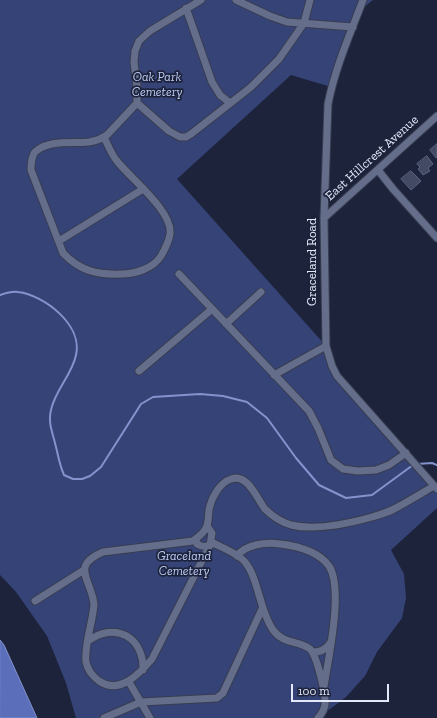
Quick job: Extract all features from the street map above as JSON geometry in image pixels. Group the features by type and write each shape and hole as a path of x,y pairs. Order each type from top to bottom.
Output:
{"street":[{"path":"104,137 116,161 162,211 169,223 170,233 166,247 159,259 149,267 139,272 104,275 84,270 63,253 31,170 31,160 34,153 53,143 90,142 104,137 137,102 134,62 135,51 139,41 150,31 201,0"},
{"path":"236,0 270,16 287,22 353,27"},
{"path":"137,102 169,131 180,137 186,137 251,87 279,59 304,23 310,0"},
{"name":"Graceland Road","path":"363,0 336,72 328,104 324,218 324,315 326,346 332,366 337,376 436,488"},
{"path":"186,8 212,82 220,95 230,104"},
{"name":"East Hillcrest Avenue","path":"324,218 437,116"},
{"path":"378,170 437,238"},
{"path":"59,241 143,189"},
{"path":"179,274 309,411 318,428 331,460 343,469 358,472 376,470 389,465 406,453"},
{"path":"226,324 261,292"},
{"path":"139,371 212,309"},
{"path":"274,375 326,346"},
{"path":"207,526 212,532 211,544 152,659 143,670 129,682 117,686 105,685 89,673 86,661 94,604 84,567 92,557 103,552 193,541 200,536 207,526 209,521 209,509 216,492 223,483 232,478 242,480 249,485 264,508 274,517 291,525 320,528 350,523 391,511 436,488"},
{"path":"196,539 197,544 200,546 204,547 211,544 237,556 245,562 250,570 267,621 276,634 295,644 302,644 313,652 324,692 325,704 323,712 318,718"},
{"path":"237,556 244,550 264,544 291,545 310,551 323,560 332,573 336,599 324,692"},
{"path":"35,601 84,570"},
{"path":"104,718 141,702 217,698 223,693 262,609"},
{"path":"88,641 96,635 105,632 114,631 125,634 134,641 139,650 143,660 143,670"},
{"path":"313,652 322,651 327,648 331,642"},
{"path":"129,682 150,718"}],"green space":[{"path":"0,0 373,0 358,12 331,87 291,75 177,179 326,346 332,366 437,489 437,508 391,550 404,574 406,598 402,618 377,652 365,676 346,697 318,718 76,718 66,683 47,636 16,592 0,575"}],"shaded area":[{"path":"0,640 4,645 37,718 0,718"}],"building":[{"path":"437,144 437,157 436,158 430,150"},
{"path":"427,156 433,164 428,168 430,171 423,175 418,169 420,167 417,164"},
{"path":"411,171 421,181 411,190 401,179"}],"waterway":[{"path":"0,295 9,292 16,292 28,294 39,299 50,305 59,313 74,333 77,344 76,355 71,369 53,403 50,419 62,471 64,475 73,479 82,479 90,476 101,467 141,404 153,397 200,394 223,396 247,402 267,418 296,458 319,485 346,498 372,495 413,465"},
{"path":"417,464 432,463 437,465"}],"park label":[{"name":"Oak Park Cemetery","path":"157,84"},
{"name":"Graceland Cemetery","path":"184,564"}]}
